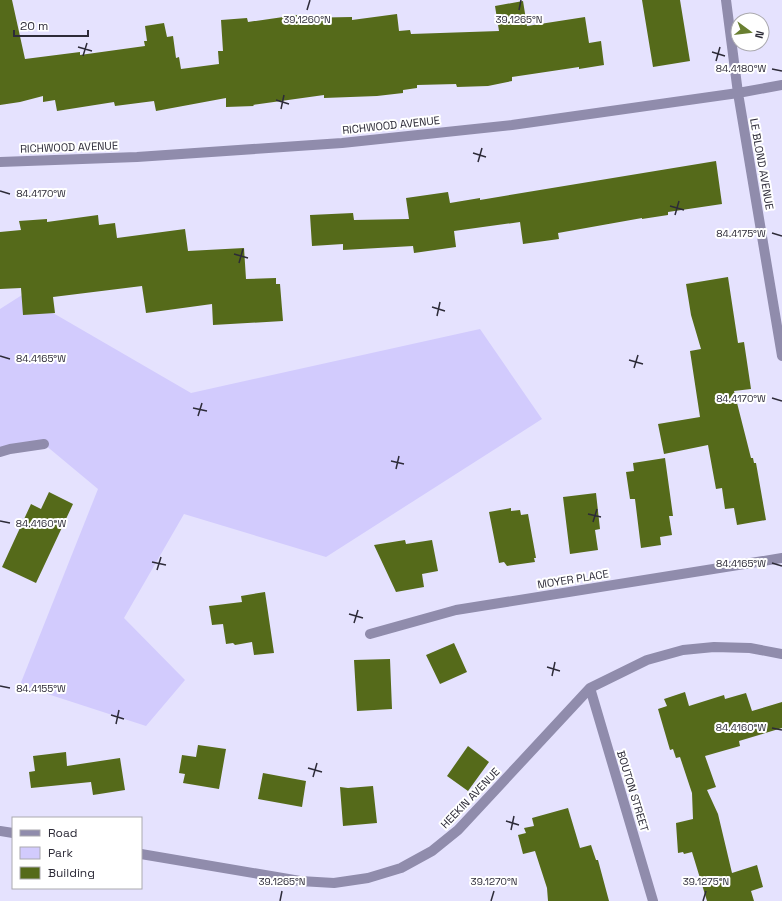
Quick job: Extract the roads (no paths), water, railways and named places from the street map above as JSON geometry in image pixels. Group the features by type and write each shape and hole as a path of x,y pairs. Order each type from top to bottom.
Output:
{"street":[{"name":"LE BLOND AVENUE","path":"726,0 738,93 780,325 782,356"},
{"name":"RICHWOOD AVENUE","path":"0,162 137,157 342,143 512,125 738,93 782,85"},
{"path":"0,452 44,444"},
{"name":"MOYER PLACE","path":"370,634 456,610 782,558"},
{"name":"HEEKIN AVENUE","path":"142,854 300,881 334,883 368,878 401,868 432,851 458,830 590,688 647,660 683,650 714,647 750,648 782,654"},
{"name":"BOUTON STREET","path":"590,688 653,901"},
{"path":"0,831 12,833"}]}
